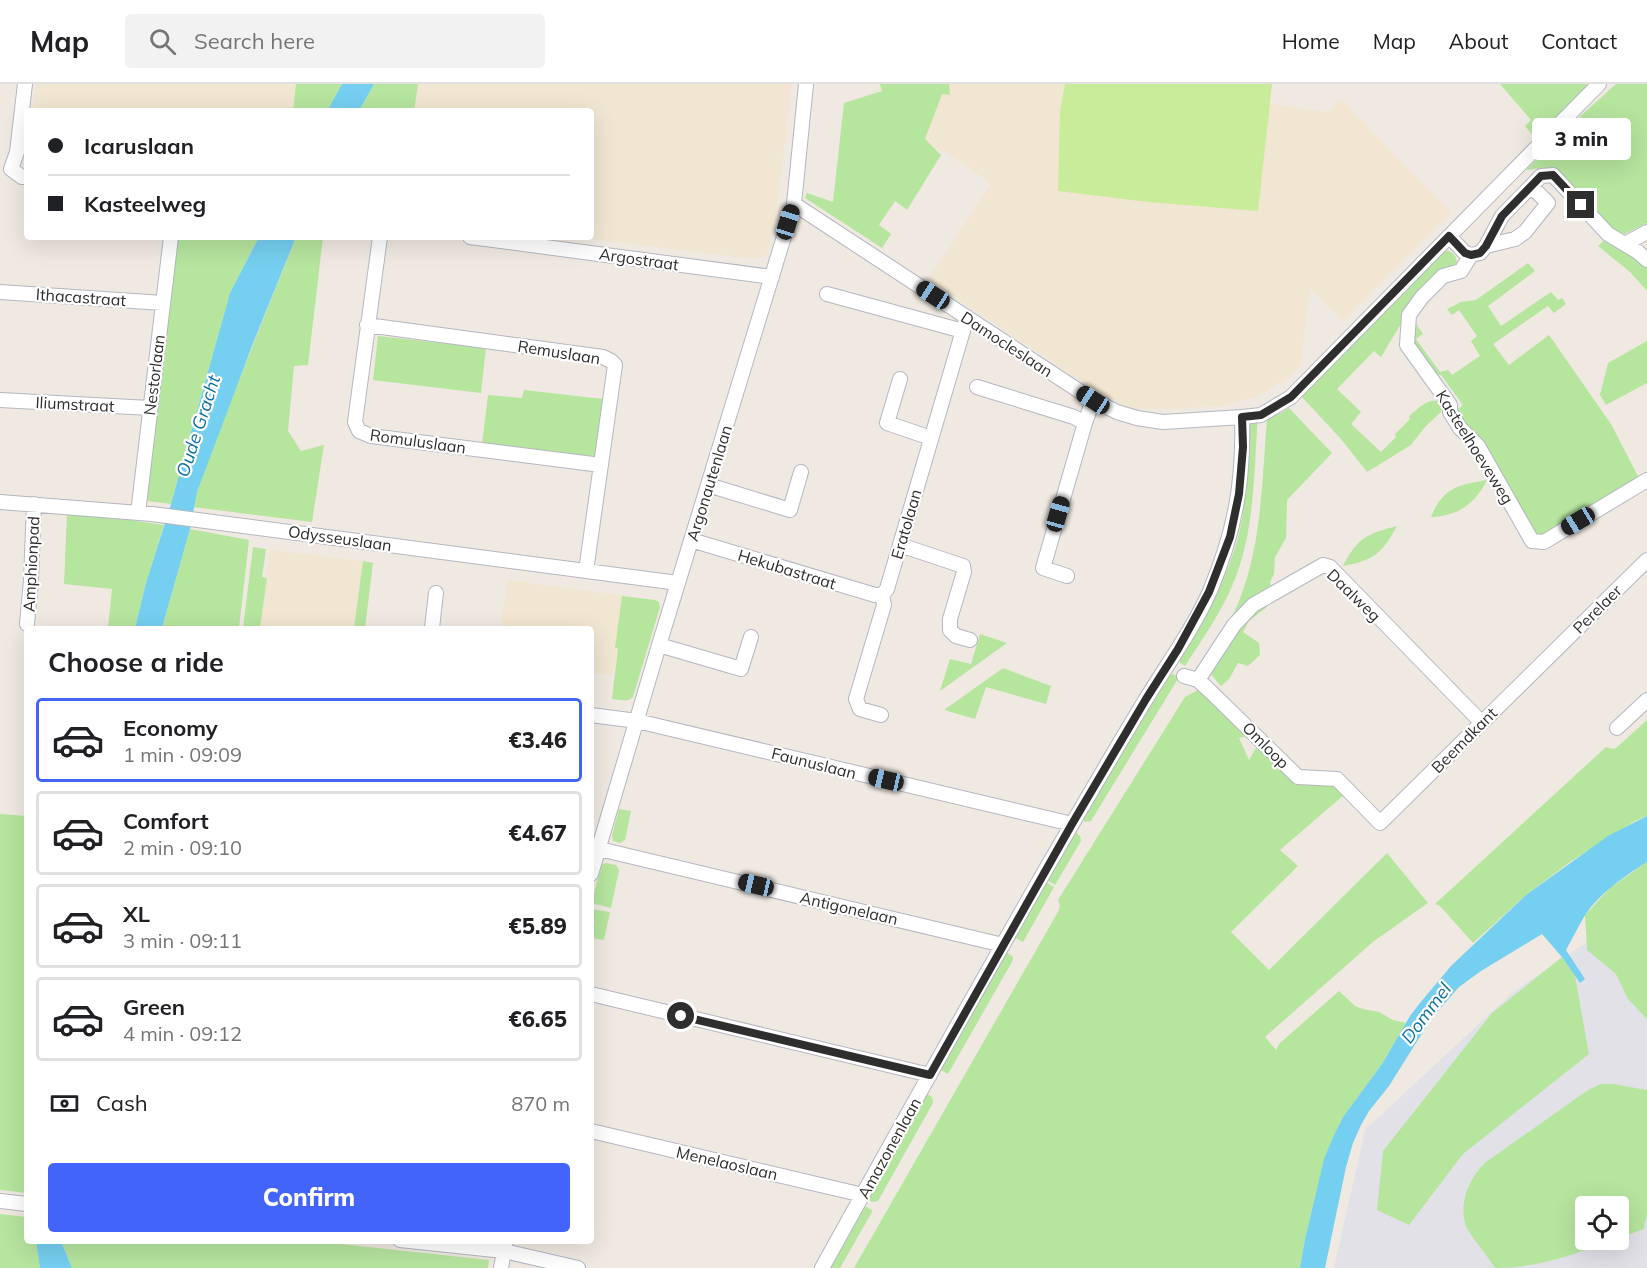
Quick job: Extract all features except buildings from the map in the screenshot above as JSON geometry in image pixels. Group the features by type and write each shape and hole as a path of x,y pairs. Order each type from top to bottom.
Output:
{"street":[{"path":"24,177 5,171 17,152 25,84"},
{"name":"Damocleslaan","path":"794,204 1093,400 1117,412 1163,422 1261,415 1291,397 1599,84"},
{"name":"Argonautenlaan","path":"595,847 637,721 794,204 807,85"},
{"path":"1486,246 1502,216 1541,176 1553,175 1608,234 1647,260"},
{"path":"1486,246 1515,239 1525,232 1548,203 1531,186"},
{"path":"1625,244 1647,232"},
{"path":"1449,236 1465,253 1471,255"},
{"name":"Nestorlaan","path":"138,513 171,240"},
{"name":"Romuluslaan","path":"380,240 355,422 358,431 371,436 601,465"},
{"name":"Argostraat","path":"493,240 771,277"},
{"name":"Kasteelhoeveweg","path":"1486,246 1480,253 1471,255 1461,271 1443,276 1422,297 1409,315 1407,345 1450,405 1450,412 1460,428 1478,446 1532,541 1544,542 1647,480"},
{"name":"Ithacastraat","path":"0,292 163,303"},
{"path":"827,294 963,331"},
{"name":"Eratolaan","path":"881,715 860,709 856,699 884,605 882,595 887,589 967,317"},
{"name":"Remuslaan","path":"367,325 603,357 615,365 586,571"},
{"path":"900,379 887,423 931,438"},
{"path":"977,387 1074,417 1085,423"},
{"name":"Iliumstraat","path":"0,400 150,408"},
{"path":"1067,576 1043,568 1093,400"},
{"name":"Amazonenlaan","path":"822,1268 1072,824 1178,649 1209,592 1230,537 1239,494 1243,447 1242,417"},
{"path":"708,485 790,510 801,472"},
{"name":"Odysseuslaan","path":"0,502 138,513 265,528 678,584"},
{"name":"Amphionpad","path":"27,624 32,573 34,504"},
{"name":"Hekubastraat","path":"691,540 875,595 882,595"},
{"path":"900,545 963,566 964,572 950,619 950,630 956,636 970,640"},
{"name":"Perelaer","path":"1547,658 1647,560"},
{"name":"Daalweg","path":"1198,680 1234,624 1253,605 1323,565 1330,567 1482,723"},
{"path":"432,626 436,593"},
{"path":"659,645 741,669 751,637"},
{"name":"Beemdkant","path":"1380,823 1547,658"},
{"name":"Omloop","path":"1184,676 1198,680 1298,777 1337,779 1380,823"},
{"path":"1617,728 1647,700"},
{"name":"Faunuslaan","path":"594,715 637,721 1072,824"},
{"name":"Antigonelaan","path":"595,847 1003,945"},
{"path":"594,995 930,1075"},
{"name":"Menelaoslaan","path":"594,1132 863,1195"},
{"path":"0,1202 24,1204"},
{"path":"470,1244 505,1246 578,1268"},
{"path":"501,1268 505,1246"}],"shaded area":[{"path":"36,84 296,84 293,108 32,108"},
{"path":"418,84 792,84 776,215 767,256 755,259 594,240 594,108 414,108"},
{"path":"879,84 1272,84 1270,104 1328,112 1341,100 1451,212 1343,320 1310,289 1300,366 1286,379 1256,397 1221,406 1161,410 1129,408 1097,392 928,279 991,184 965,164 935,147 893,152"},
{"path":"270,550 363,561 354,626 260,626"},
{"path":"507,580 626,596 613,675 594,673 594,626 501,626"},
{"path":"1647,902 1647,1268 1334,1268 1365,1130 1513,992"}],"green space":[{"path":"296,84 342,84 329,108 293,108"},
{"path":"374,84 418,84 414,108 361,108"},
{"path":"880,84 949,84 950,95 942,94 925,139 941,155 907,210 895,201 879,225 891,234 882,248 805,198 807,193 833,202 844,103 882,91"},
{"path":"1065,84 1272,84 1258,211 1148,202 1058,191 1060,111"},
{"path":"1500,84 1595,84 1536,139 1525,126 1531,120"},
{"path":"1616,84 1647,84 1647,223 1625,234 1615,231 1559,173 1542,168 1526,170"},
{"path":"1605,239 1647,266 1647,291 1630,272 1598,246"},
{"path":"176,240 257,240 230,293 171,504 147,501"},
{"path":"295,240 323,240 308,365 294,366 288,431 301,451 324,445 312,522 193,507 216,438"},
{"path":"1448,251 1456,257 1456,267 1417,297 1381,357 1374,351 1337,389 1361,412 1351,424 1381,452 1410,419 1409,416 1421,406 1433,401 1444,403 1444,409 1425,427 1411,445 1367,472 1341,439 1301,396 1443,252"},
{"path":"1528,263 1535,271 1488,306 1501,326 1551,292 1558,300 1562,298 1566,304 1554,313 1548,306 1493,344 1509,365 1549,335 1611,424 1640,480 1544,539 1536,538 1454,412 1463,405 1441,375 1430,374 1412,343 1415,322 1423,334 1416,339 1440,372 1448,370 1452,375 1480,356 1471,341 1477,336 1459,310 1452,315 1447,309 1461,302 1476,300"},
{"path":"378,336 486,348 481,393 373,380"},
{"path":"1647,341 1647,383 1606,405 1600,395 1608,363"},
{"path":"524,390 603,399 595,460 482,444 488,395 522,398"},
{"path":"1289,408 1332,453 1287,500 1286,538 1275,557 1274,574 1270,582 1271,599 1266,608 1249,621 1243,632 1259,643 1260,655 1248,666 1238,663 1229,679 1221,686 1204,666 1235,610 1247,579 1260,511 1267,419"},
{"path":"1258,416 1250,519 1242,560 1225,602 1185,666 1180,663 1180,657 1218,591 1238,538 1245,495 1248,422"},
{"path":"1487,480 1472,502 1465,507 1450,514 1431,517 1441,500 1452,490 1459,486"},
{"path":"67,514 164,525 135,626 108,626 112,589 64,584"},
{"path":"1397,526 1387,543 1376,554 1363,561 1343,566 1364,538"},
{"path":"190,529 249,540 239,626 163,626"},
{"path":"253,547 266,549 262,577 267,578 260,626 243,626"},
{"path":"363,561 373,563 365,626 354,626"},
{"path":"622,596 655,600 659,602 660,607 633,697 626,700 612,699 618,648 615,648"},
{"path":"980,634 1007,643 940,691 950,659 971,664"},
{"path":"1003,668 1051,686 1046,704 986,687 975,719 944,710"},
{"path":"1173,674 1179,677 1091,821 1086,822 1081,819 1168,676"},
{"path":"1200,689 1247,736 1239,738 1249,760 1257,746 1297,783 1334,783 1345,794 1280,850 1298,866 1231,932 1269,970 1387,853 1428,903 1374,941 1265,1037 1276,1050 1279,1044 1339,991 1355,1006 1379,1012 1393,1020 1406,1023 1382,1064 1343,1117 1333,1137 1324,1160 1300,1268 854,1268 1058,912 1060,906 1058,900 1185,697"},
{"path":"1647,720 1647,816 1635,821 1570,862 1526,895 1473,943 1440,906 1435,904 1606,747 1616,748"},
{"path":"619,809 631,811 625,840 620,843 613,841 612,836"},
{"path":"0,814 24,816 24,1193 0,1190"},
{"path":"1073,830 1080,836 1081,841 1055,885 1045,879"},
{"path":"1647,862 1647,1019 1628,999 1616,974 1587,950 1585,915 1610,888"},
{"path":"605,863 616,865 619,870 611,908 594,904 594,893 602,865"},
{"path":"1044,881 1054,887 1023,942 1013,937"},
{"path":"594,909 610,912 604,940 594,938"},
{"path":"1005,951 1013,957 1013,960 948,1074 939,1069"},
{"path":"1562,957 1575,976 1589,1054 1463,1154 1409,1225 1377,1210 1383,1151 1492,1013"},
{"path":"1601,1084 1613,1084 1647,1090 1647,1214 1644,1229 1629,1234 1629,1196 1575,1196 1575,1250 1586,1250 1527,1266 1495,1268 1471,1235 1465,1221 1463,1212 1466,1193 1474,1176 1486,1162 1588,1090"},
{"path":"925,1093 932,1097 933,1103 878,1201 873,1202 866,1199"},
{"path":"863,1205 872,1212 840,1268 827,1268"},
{"path":"0,1214 24,1217 24,1244 36,1244 40,1268 0,1268"},
{"path":"62,1244 340,1244 489,1260 488,1268 72,1268"}],"water":[{"path":"342,84 374,84 361,108 329,108"},
{"name":"Oude Gracht","path":"257,240 295,240 197,492 190,529 163,626 135,626 146,583 171,504 230,293"},
{"name":"Dommel","path":"1647,816 1647,862 1597,900 1584,917 1566,950 1585,979 1580,983 1542,934 1459,987 1431,1019 1389,1086 1361,1125 1346,1167 1325,1268 1300,1268 1324,1159 1333,1137 1343,1117 1382,1064 1410,1016 1451,966 1526,895 1608,836"},
{"path":"36,1244 62,1244 72,1268 40,1268"}],"route":[{"path":"681,1016 930,1075 1072,824 1178,649 1209,592 1230,537 1239,494 1243,447 1242,417 1261,415 1291,397 1449,236 1465,253 1471,255 1480,253 1502,216 1541,176 1553,175 1581,205"}]}
